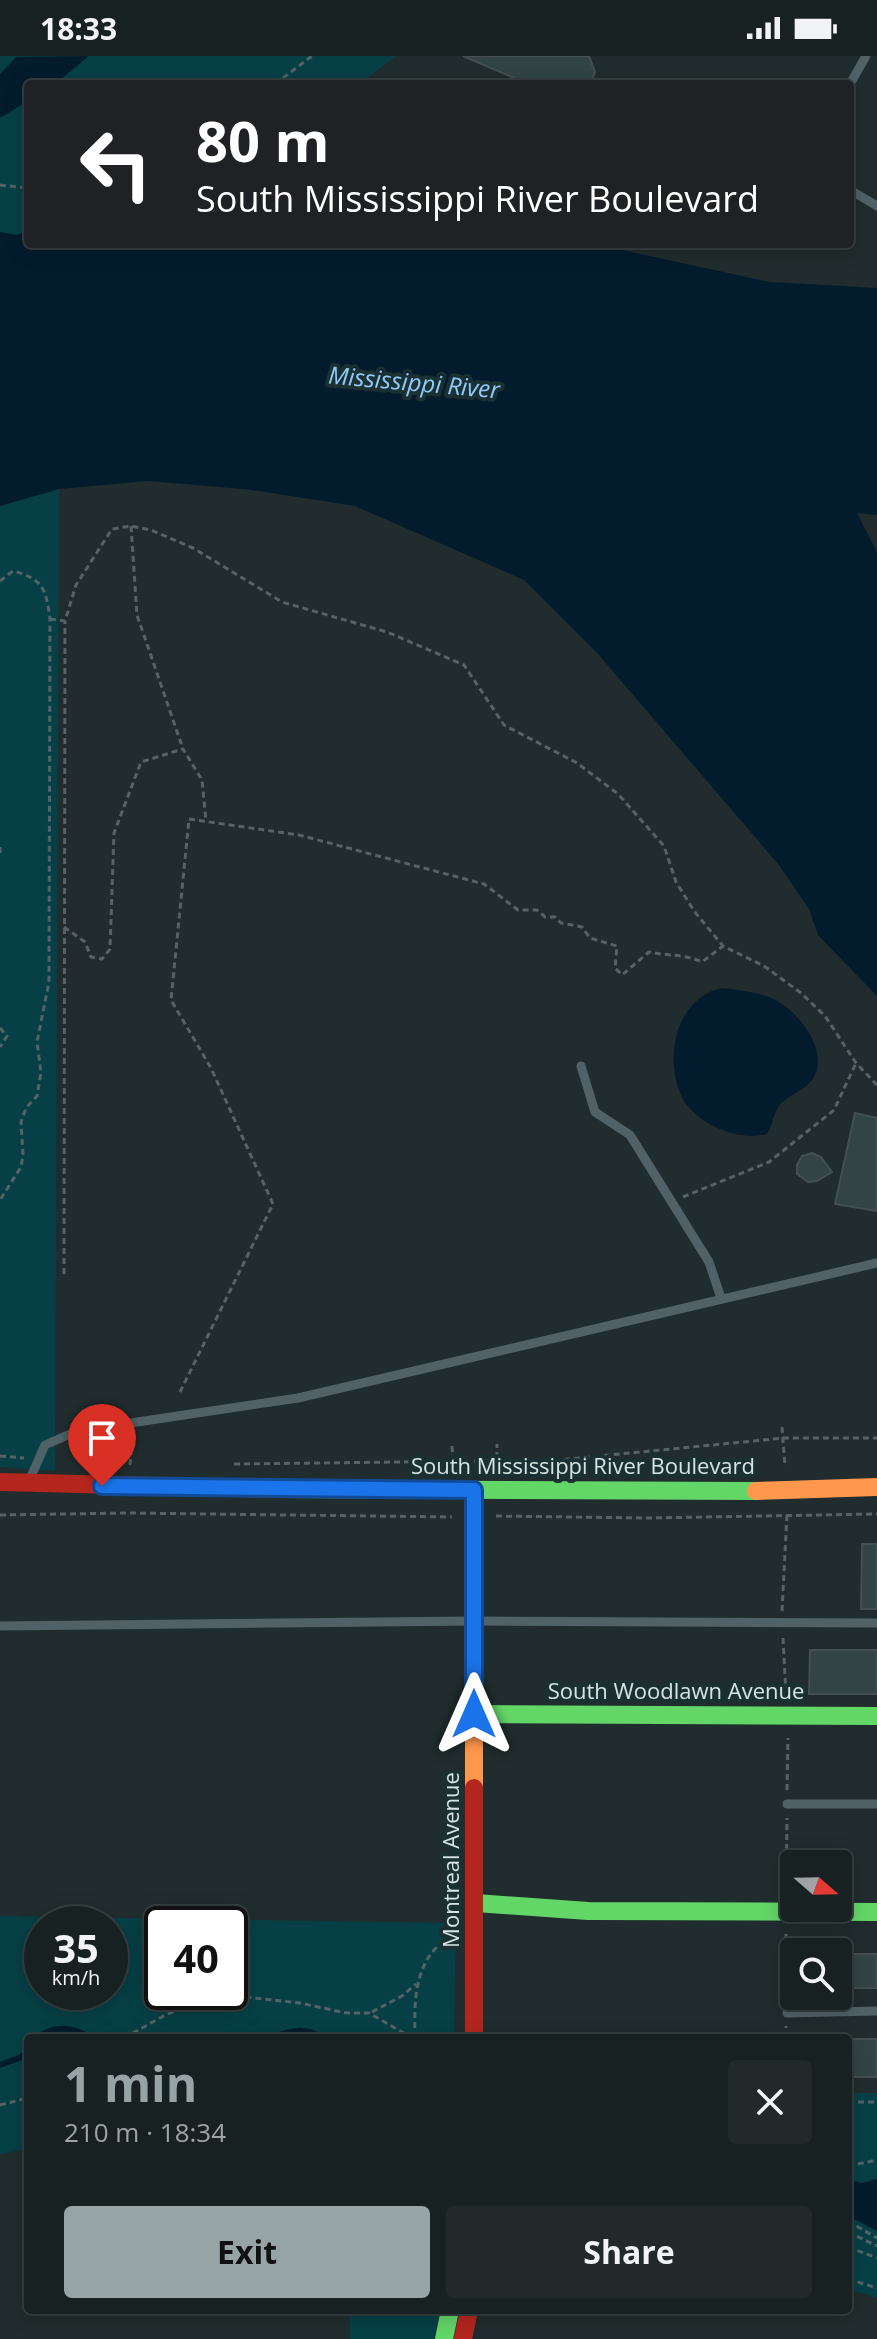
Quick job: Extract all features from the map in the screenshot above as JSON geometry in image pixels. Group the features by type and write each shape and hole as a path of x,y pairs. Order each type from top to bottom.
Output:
{"street":[{"name":"South Mississippi River Boulevard","path":"0,1482 27,1485 474,1490 785,1491 877,1487"},
{"name":"Montreal Avenue","path":"474,1490 474,2034"},
{"name":"South Woodlawn Avenue","path":"474,1714 877,1716"},
{"path":"476,1903 588,1911 877,1912"},
{"path":"444,2339 449,2314"},
{"path":"463,2339 468,2314"}],"lane":[{"path":"852,80 866,56"},
{"path":"854,192 877,206"},
{"path":"581,1066 595,1112 630,1135 709,1262 721,1298"},
{"path":"27,1485 45,1445 77,1431 298,1398 877,1263"},
{"path":"0,1626 475,1621 877,1623"},
{"path":"787,1804 877,1804"},
{"path":"787,2013 877,2011"}],"path":[{"path":"280,80 312,56"},
{"path":"0,185 24,188"},
{"path":"131,526 137,615 183,749 202,780 206,821"},
{"path":"64,1274 65,621 76,585 112,529 131,526 151,530 193,548 282,602 387,632 464,665 504,725 577,763 618,794 664,846 676,882 723,946 764,966 801,993 825,1016 856,1063 877,1085"},
{"path":"0,581 13,571 33,576 46,593 50,619 49,982 37,1042 41,1073 37,1096 26,1108 21,1122 21,1167 0,1200"},
{"path":"50,619 65,621"},
{"path":"64,927 85,942 91,957 102,959 110,949 114,833 141,762 183,749"},
{"path":"180,1392 273,1204 211,1068 171,1000 189,819 299,835 484,884 518,910 537,910 545,917 555,917 561,923 582,927 590,938 617,946 615,968 622,975 649,952 678,958 689,956 702,962 723,946"},
{"path":"0,847 0,853"},
{"path":"0,1028 7,1036 0,1047"},
{"path":"672,1206 689,1193 769,1162 834,1110 856,1063"},
{"path":"782,1427 784,1438"},
{"path":"232,1464 558,1460 784,1438 877,1438"},
{"path":"497,1444 497,1460"},
{"path":"452,1446 453,1463"},
{"path":"131,1453 130,1464 143,1464"},
{"path":"0,1515 127,1513 474,1519 877,1514"},
{"path":"787,1516 782,1623 788,1716 787,1804"},
{"path":"131,2034 167,2014 223,1998 273,1998 346,2013 369,2013 402,1996 416,1984 436,1944 452,1935"},
{"path":"413,2034 416,1984"},
{"path":"369,2013 406,2034"},
{"path":"0,2105 24,2099"},
{"path":"852,2102 877,2102"},
{"path":"852,2165 877,2160"},
{"path":"852,2223 877,2238"},
{"path":"852,2234 877,2246"},
{"path":"852,2249 877,2258"},
{"path":"852,2280 877,2288"}],"shaded area":[{"path":"0,56 396,56 365,80 24,80 24,232 16,235 0,232"},
{"path":"59,489 55,1471 0,1467 0,506"},
{"path":"0,1916 24,1916 24,2010 128,2010 128,1918 144,1918 144,2010 248,2010 248,1920 456,1923 454,2034 24,2034 24,2150 0,2154"},
{"path":"852,2093 877,2093 877,2298 852,2290"},
{"path":"350,2314 439,2314 434,2339 350,2339"}],"water":[{"path":"89,56 60,80 24,80 24,103 0,118 0,74 16,57"},
{"name":"Mississippi River","path":"0,232 16,235 24,232 24,248 613,248 770,282 877,288 877,515 857,513 877,552 877,996 818,935 809,909 779,865 598,654 524,580 355,506 253,490 148,481 59,489 0,506"},
{"path":"722,988 760,994 781,1003 807,1029 817,1051 818,1062 813,1078 780,1104 767,1134 731,1133 707,1122 687,1105 676,1080 674,1047 684,1016 706,994"},
{"path":"877,2179 877,2231 852,2218 852,2181 862,2183"}],"building":[{"path":"463,56 589,56 595,72 592,80 519,80"},
{"path":"855,1113 877,1118 877,1211 835,1204"},
{"path":"812,1153 821,1157 832,1172 817,1181 808,1182 797,1174 797,1165 802,1156"},
{"path":"862,1544 877,1544 877,1609 861,1609"},
{"path":"810,1650 877,1650 877,1694 809,1694"},
{"path":"852,1954 877,1954 877,1988 852,1988"},
{"path":"852,2039 877,2039 877,2077 852,2077"}],"waterway":[{"path":"43,2034 64,2029 82,2034"},
{"path":"283,2034 298,2031 314,2034"},
{"path":"0,2065 24,2054"}],"traffic: fast":[{"path":"273,1489 756,1491"},
{"path":"474,1714 877,1716"},
{"path":"476,1903 588,1911 877,1912"},
{"path":"444,2339 449,2314"}],"traffic: slow":[{"path":"756,1491 877,1487"},
{"path":"474,1490 474,1788"}],"traffic: jam":[{"path":"0,1482 273,1489"},
{"path":"474,1788 474,2034"},
{"path":"463,2339 468,2314"}],"route":[{"path":"102,1486 474,1490 474,1714"}]}
